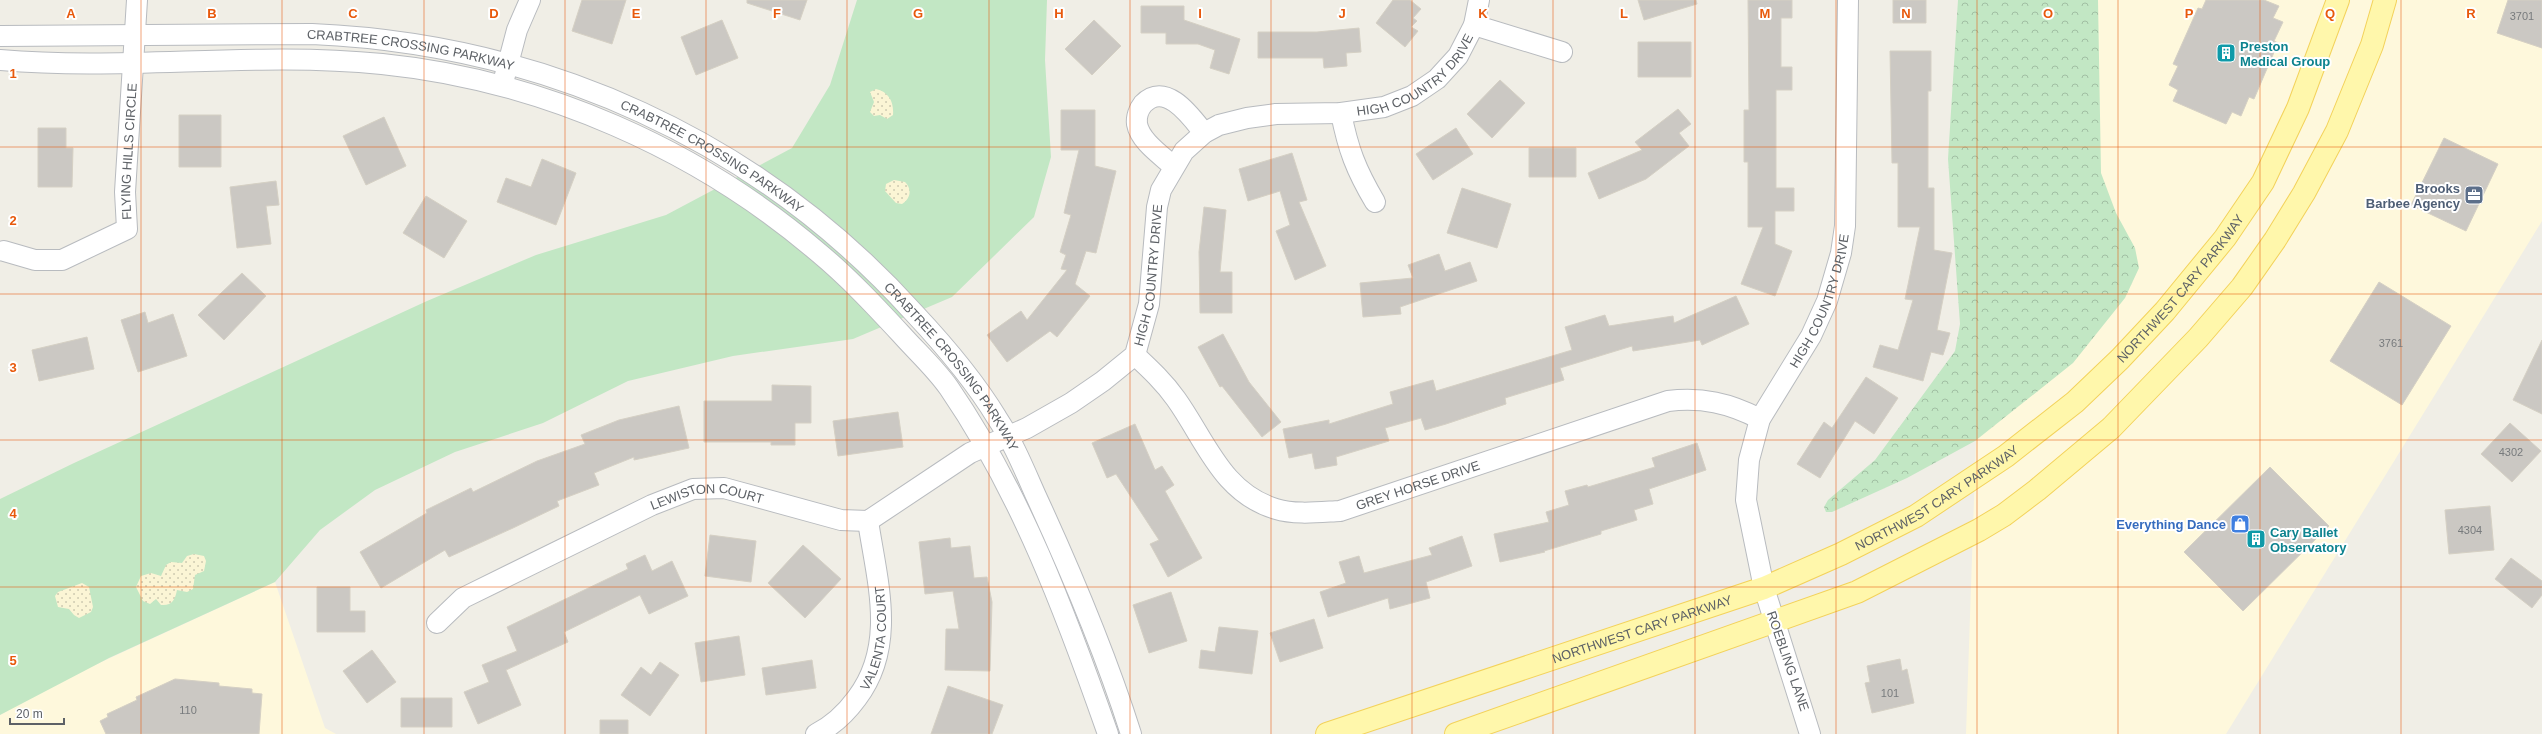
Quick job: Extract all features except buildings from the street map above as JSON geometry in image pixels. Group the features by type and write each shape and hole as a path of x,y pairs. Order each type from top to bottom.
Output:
{"main road":[{"name":"NORTHWEST CARY PARKWAY","path":"1327,734 1764,588 1841,554 1916,516 2006,456 2075,402 2120,359 2166,311 2225,238 2263,182 2298,108 2338,0"},
{"path":"1456,734 1857,592 1979,530 2004,515 2037,490 2111,428 2242,287 2275,240 2304,193 2337,131 2372,45 2385,0"}],"street":[{"path":"133,62 137,0"},
{"path":"502,87 517,30 530,0"},
{"name":"HIGH COUNTRY DRIVE","path":"985,445 1027,428 1071,403 1103,381 1135,355 1149,304 1156,206 1161,190 1173,166 1184,151 1204,133 1219,126 1247,118 1276,114 1341,112 1384,107 1412,96 1437,79 1458,56 1474,26 1479,0"},
{"name":"HIGH COUNTRY DRIVE","path":"1764,588 1746,500 1749,460 1760,419 1814,329 1835,282 1845,226 1848,0"},
{"path":"1474,26 1562,52"},
{"name":"CRABTREE CROSSING PARKWAY","path":"0,36 269,34 354,36 457,51 577,86 653,116 739,164 804,209 863,259 949,352 997,417 1008,436 1059,542 1087,609 1131,734"},
{"name":"CRABTREE CROSSING PARKWAY","path":"0,60 133,62 337,60 427,70 502,87 565,106 647,140 708,174 756,205 818,252 876,306 946,383 985,445 1043,561 1108,734"},
{"name":"FLYING HILLS CIRCLE","path":"4,251 35,260 62,260 127,229 125,192 133,62"},
{"path":"1173,166 1143,137 1137,124 1138,112 1144,103 1156,98 1171,99 1186,110 1204,133"},
{"path":"1341,112 1347,144 1356,168 1375,202"},
{"name":"GREY HORSE DRIVE","path":"1135,355 1159,377 1177,400 1217,467 1249,497 1277,509 1314,512 1340,511 1668,401 1705,399 1725,403 1760,419"},
{"path":"868,521 923,483 985,445"},
{"name":"LEWISTON COURT","path":"437,623 463,598 652,504 693,489 724,488 841,520 868,521"},
{"name":"VALENTA COURT","path":"816,734 838,719 851,706 865,687 879,653 882,615 868,521"},
{"name":"ROEBLING LANE","path":"1764,588 1810,734"}],"shaded area":[{"path":"1991,0 2542,0 2542,221 2226,734 1966,734"},
{"path":"275,582 325,728 336,734 0,734 0,715 58,682"}],"green space":[{"path":"857,0 1047,0 1045,60 1051,157 1034,217 952,297 853,339 733,356 628,381 543,423 455,452 375,490 320,530 275,582 109,658 0,715 0,499 74,463 427,301 536,255 666,215 792,148 830,85"},
{"path":"1958,0 2098,0 2101,173 2116,213 2135,248 2139,268 2125,298 2073,363 1975,441 1907,478 1832,512 1826,512 1824,507 1828,500 1875,460 1955,351 1960,324 1948,159"}],"sand":[{"path":"876,89 881,90 890,98 893,106 893,115 887,119 880,115 874,116 870,112 874,102 870,92"},
{"path":"894,180 905,182 910,190 909,196 902,204 896,203 885,191 886,184"},
{"path":"194,554 204,556 206,561 204,571 195,575 193,589 187,592 177,590 172,602 165,605 161,605 156,599 150,604 143,601 136,587 141,576 151,573 161,576 166,565 171,562 182,563 187,556"},
{"path":"82,583 89,587 93,607 91,612 79,618 69,609 58,607 55,596 58,592"}],"place":[{"name":"Preston Medical Group","path":"2226,53"},
{"name":"Brooks Barbee Agency","path":"2474,195"},
{"name":"Everything Dance","path":"2240,524"},
{"name":"Cary Ballet Observatory","path":"2256,539"}]}
